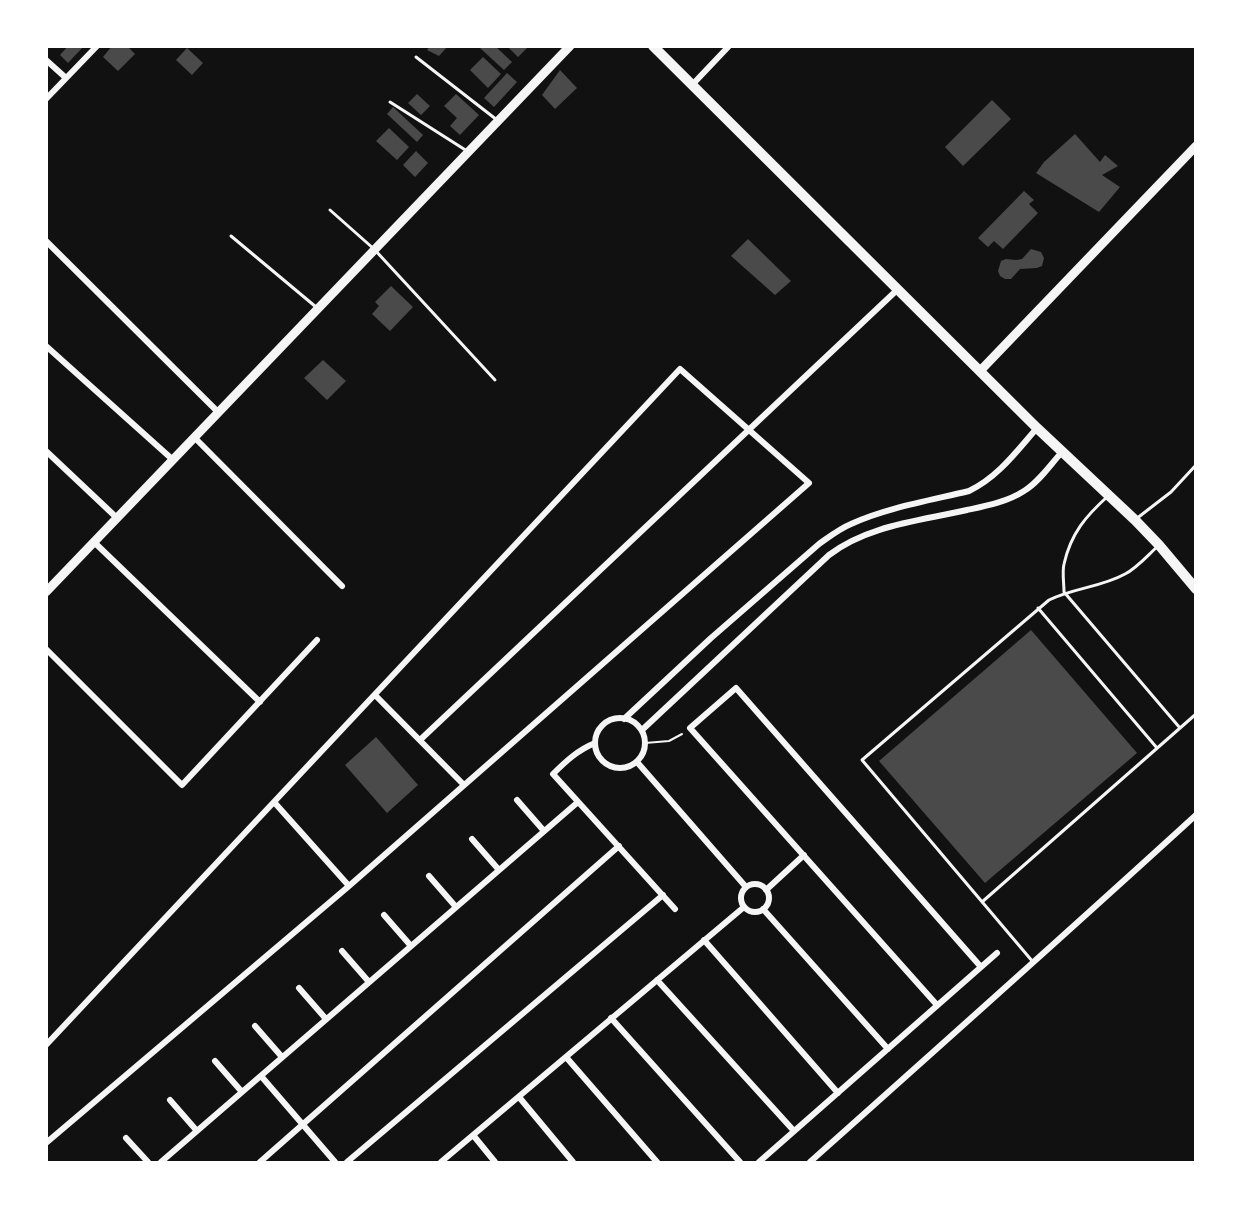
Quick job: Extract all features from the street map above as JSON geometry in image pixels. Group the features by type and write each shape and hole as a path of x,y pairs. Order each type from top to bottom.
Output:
{"highway":[{"path":"653,46 980,372 1135,520 1196,589"}],"main road":[{"path":"46,592 570,46"},
{"path":"980,372 1196,146"}],"street":[{"path":"46,99 97,46"},
{"path":"692,85 729,46"},
{"path":"46,60 66,78"},
{"path":"46,241 218,412"},
{"path":"420,740 897,290"},
{"path":"46,346 172,459"},
{"path":"46,1045 680,369 809,483 349,886 46,1143"},
{"path":"624,719 711,638 836,531 871,516 969,491 983,484 994,476 1037,428"},
{"path":"194,436 342,585"},
{"path":"46,451 117,518"},
{"path":"642,730 829,555 844,544 875,531 988,506 1017,495 1037,481 1062,452"},
{"path":"94,542 260,702"},
{"path":"46,649 182,785 317,640"},
{"path":"938,1005 690,728 736,688 981,967"},
{"path":"375,695 463,784"},
{"path":"624,719 631,721 642,730 645,743 642,757 637,762 624,768 610,766 599,757 596,736 604,724 624,719"},
{"path":"596,743 574,754 553,774 675,909"},
{"path":"637,762 746,887"},
{"path":"517,800 544,831"},
{"path":"274,802 349,886"},
{"path":"160,1162 578,802"},
{"path":"810,1162 1196,815"},
{"path":"472,838 499,870"},
{"path":"260,1162 619,846"},
{"path":"766,890 804,855"},
{"path":"429,876 456,908"},
{"path":"756,885 766,890 768,900 763,909 753,912 744,907 741,896 746,887 756,885"},
{"path":"347,1162 663,895"},
{"path":"441,1162 744,907"},
{"path":"763,909 888,1049"},
{"path":"384,915 411,946"},
{"path":"704,940 838,1093"},
{"path":"342,951 369,982"},
{"path":"759,1162 997,953"},
{"path":"657,980 795,1131"},
{"path":"299,988 326,1019"},
{"path":"611,1018 740,1162"},
{"path":"255,1026 282,1057"},
{"path":"566,1057 657,1162"},
{"path":"215,1061 242,1092"},
{"path":"261,1076 335,1162"},
{"path":"519,1097 573,1162"},
{"path":"170,1100 197,1131"},
{"path":"473,1135 495,1162"},
{"path":"126,1138 148,1162"}],"lane":[{"path":"416,57 499,121"},
{"path":"390,102 468,152"},
{"path":"330,210 374,249 495,380"},
{"path":"231,236 317,308"},
{"path":"1135,520 1171,492 1196,465"},
{"path":"1108,495 1084,518 1072,540 1063,565 1064,592 1180,728"},
{"path":"1034,963 862,760 1038,608 1064,592 1109,582 1127,574 1159,545"},
{"path":"1038,608 1157,748"},
{"path":"982,902 1196,714"}],"path":[{"path":"645,743 669,741 690,728"}],"building":[{"path":"68,46 84,46 68,63 60,55"},
{"path":"112,46 127,46 135,54 118,71 103,57"},
{"path":"430,46 448,46 439,56 427,50"},
{"path":"495,46 512,62 504,70 480,48"},
{"path":"507,46 529,46 518,57"},
{"path":"187,48 203,63 192,75 176,60"},
{"path":"483,57 501,74 488,88 470,70"},
{"path":"560,70 577,88 555,109 542,95"},
{"path":"507,73 517,82 494,107 484,98"},
{"path":"417,94 430,106 421,115 408,103"},
{"path":"456,94 479,115 460,135 450,126 457,118 444,106"},
{"path":"992,100 1011,119 963,166 945,147"},
{"path":"393,107 423,135 417,142 387,114"},
{"path":"389,128 409,147 397,160 376,141"},
{"path":"1075,134 1100,162 1105,155 1118,166 1102,175 1120,187 1099,212 1036,173 1044,162"},
{"path":"416,151 428,163 415,177 403,165"},
{"path":"1024,191 1034,200 1029,204 1038,213 1003,249 994,241 988,247 978,238"},
{"path":"748,239 791,281 775,295 731,256"},
{"path":"1031,249 1041,252 1044,258 1042,266 1020,269 1011,279 1000,276 998,271 1001,261 1022,259"},
{"path":"391,286 413,307 390,331 372,314 379,306 375,302"},
{"path":"323,360 346,381 327,400 304,378"},
{"path":"1031,630 1137,753 985,883 879,761"},
{"path":"376,737 418,785 387,813 345,765"}]}
